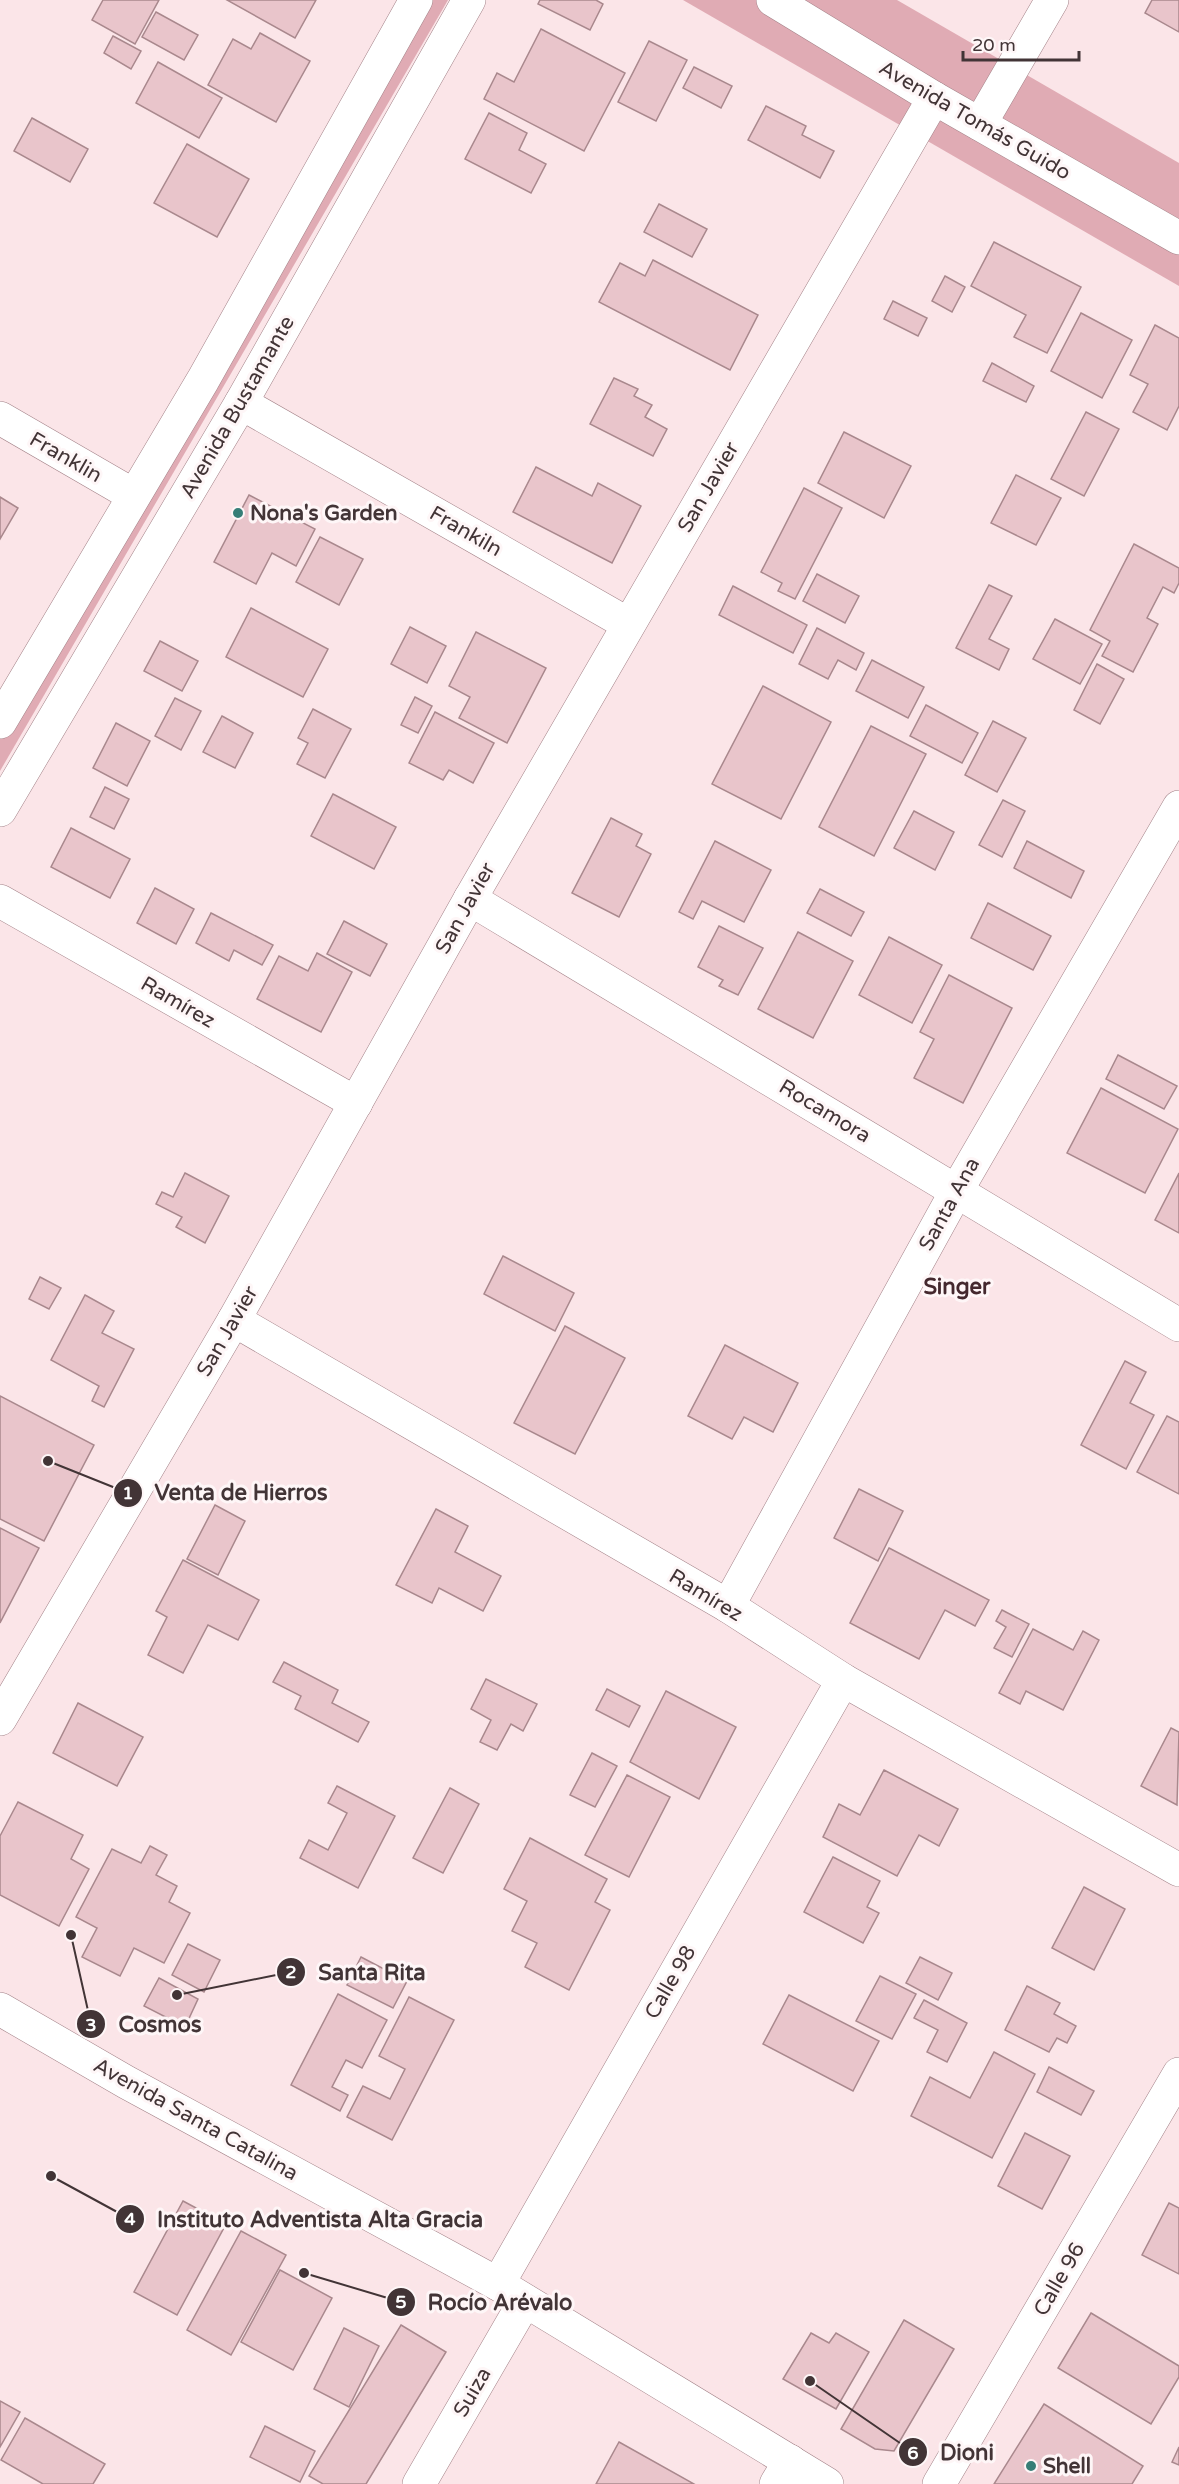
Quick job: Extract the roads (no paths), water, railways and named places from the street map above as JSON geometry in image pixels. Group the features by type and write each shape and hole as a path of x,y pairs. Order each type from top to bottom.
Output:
{"street":[{"name":"Avenida Bustamante","path":"0,722 203,380 416,0"},
{"name":"Avenida Bustamante","path":"0,810 241,403 469,0"},
{"name":"Avenida Tomás Guido","path":"773,0 934,98 1179,238"},
{"path":"980,124 1052,0"},
{"name":"San Javier","path":"0,1719 234,1320 470,899 934,98"},
{"name":"Frankiln","path":"241,403 628,624"},
{"name":"Franklin","path":"0,418 133,495"},
{"name":"Santa Ana","path":"728,1606 957,1190 1179,807"},
{"name":"Rocamora","path":"470,899 1179,1325"},
{"name":"Ramírez","path":"0,901 356,1103"},
{"name":"Ramírez","path":"234,1320 728,1606 843,1680 1179,1870"},
{"name":"Calle 98","path":"512,2293 843,1680"},
{"name":"Avenida Santa Catalina","path":"0,2009 126,2082 512,2293 783,2472 827,2484"},
{"name":"Calle 96","path":"939,2484 1179,2074"},
{"name":"Suiza","path":"419,2484 512,2293"}],"place":[{"name":"Nona's Garden","path":"238,513"},
{"name":"Venta de Hierros","path":"48,1461"},
{"name":"Cosmos","path":"71,1935"},
{"name":"Santa Rita","path":"177,1995"},
{"name":"Instituto Adventista Alta Gracia","path":"51,2176"},
{"name":"Rocío Arévalo","path":"304,2273"},
{"name":"Dioni","path":"810,2381"},
{"name":"Shell","path":"1031,2466"}],"district":[{"name":"Singer","path":"957,1286"}]}
